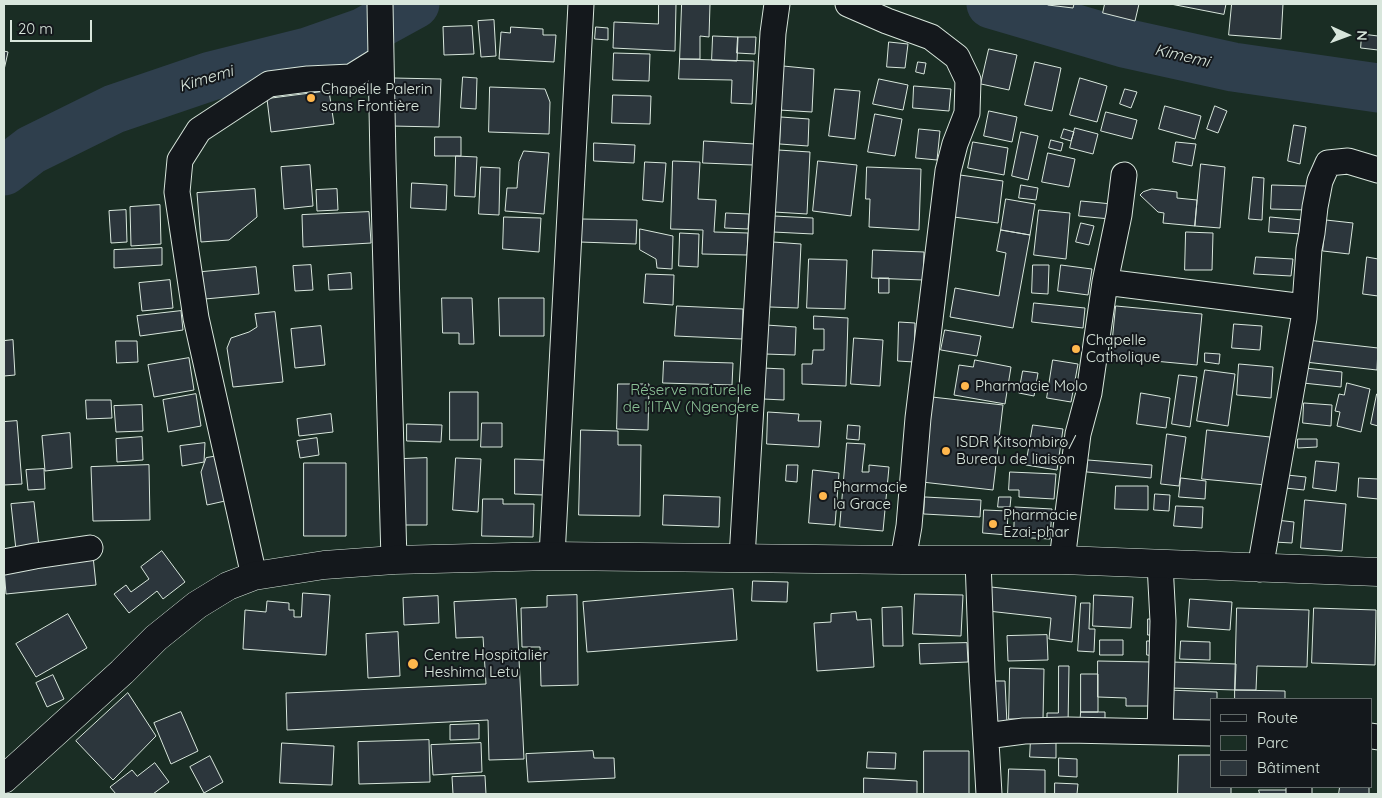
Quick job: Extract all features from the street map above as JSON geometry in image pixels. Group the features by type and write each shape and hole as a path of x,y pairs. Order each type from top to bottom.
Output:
{"street":[{"path":"380,4 394,560"},
{"path":"552,556 580,4"},
{"path":"742,558 773,33 777,4"},
{"path":"848,4 931,37 957,57 968,80 967,113 955,144 948,171 918,418 909,526 903,560"},
{"path":"254,576 196,318 177,192 180,160 199,130 269,84 308,79 351,77 380,60"},
{"path":"1260,569 1304,318 1309,249 1320,181 1328,163 1348,161 1378,170"},
{"path":"1062,560 1078,434 1089,392 1105,282 1119,215 1124,175"},
{"path":"1105,282 1304,308"},
{"path":"4,562 90,548"},
{"path":"4,779 122,672 156,638 197,605 228,586 254,576 324,565 394,560 552,556 1062,560 1378,572"},
{"path":"978,560 989,794"},
{"path":"1160,564 1162,621 1160,732"},
{"path":"986,736 1024,731 1068,730 1210,733"}],"green space":[{"name":"Réserve naturelle de l'ITAV (Ngengere","path":"4,4 1378,4 1378,794 4,794"}],"building":[{"path":"659,4 676,4 675,51 613,48 614,22 658,24"},
{"path":"682,4 710,4 709,37 700,36 700,59 680,59"},
{"path":"1048,4 1074,4 1073,8"},
{"path":"1105,4 1139,4 1135,21 1103,13"},
{"path":"1171,4 1226,4 1224,14"},
{"path":"1232,4 1283,4 1281,39 1229,35"},
{"path":"494,20 496,56 481,57 478,21"},
{"path":"472,26 474,54 444,55 443,27"},
{"path":"511,27 543,29 543,35 556,35 554,62 499,59 501,32 510,33"},
{"path":"596,27 608,28 608,40 595,39"},
{"path":"1362,34 1378,36 1378,50 1361,48"},
{"path":"713,36 738,37 737,61 712,60"},
{"path":"738,37 756,37 755,54 737,53"},
{"path":"889,42 908,44 905,68 887,67"},
{"path":"989,49 1017,55 1009,90 981,84"},
{"path":"4,51 8,52 4,70"},
{"path":"614,53 650,54 649,81 613,80"},
{"path":"680,59 754,61 752,104 731,103 732,80 679,79"},
{"path":"918,62 926,63 924,74 916,72"},
{"path":"1035,62 1061,68 1052,111 1025,105"},
{"path":"783,66 814,69 812,112 779,110"},
{"path":"463,77 477,78 476,109 461,108"},
{"path":"393,78 441,79 439,127 391,126"},
{"path":"1080,78 1107,86 1097,122 1070,115"},
{"path":"879,79 908,85 903,110 873,104"},
{"path":"914,86 951,89 949,111 913,108"},
{"path":"490,87 545,89 550,102 549,134 489,132"},
{"path":"835,89 860,91 855,139 829,136"},
{"path":"1125,89 1137,92 1131,108 1120,104"},
{"path":"329,91 334,124 271,132 267,99"},
{"path":"613,95 651,96 650,124 612,123"},
{"path":"1165,106 1201,116 1195,139 1159,129"},
{"path":"1215,106 1227,111 1218,133 1207,129"},
{"path":"989,111 1017,117 1012,142 984,136"},
{"path":"1106,112 1137,120 1132,139 1101,131"},
{"path":"875,114 902,119 895,156 868,152"},
{"path":"781,117 809,119 808,146 780,144"},
{"path":"1294,125 1306,127 1300,164 1288,161"},
{"path":"1075,128 1098,134 1093,154 1070,148"},
{"path":"919,129 940,131 937,160 916,158"},
{"path":"1064,129 1074,132 1071,141 1061,138"},
{"path":"1021,132 1038,136 1028,180 1012,176"},
{"path":"435,137 461,137 461,156 435,156"},
{"path":"1051,140 1063,143 1061,151 1049,148"},
{"path":"704,141 755,144 753,165 703,163"},
{"path":"973,142 1008,148 1004,175 968,168"},
{"path":"1176,142 1196,144 1192,166 1173,162"},
{"path":"594,143 635,145 634,163 594,161"},
{"path":"778,150 810,152 807,214 774,212"},
{"path":"524,151 549,153 544,214 505,211 507,188 517,188 519,162"},
{"path":"1048,153 1075,159 1069,187 1042,182"},
{"path":"456,156 477,157 475,197 455,196"},
{"path":"673,161 700,162 698,199 716,200 714,232 748,233 747,255 702,254 703,230 671,229"},
{"path":"818,161 857,165 851,216 813,211"},
{"path":"645,162 666,163 663,202 643,200"},
{"path":"1201,164 1225,167 1220,228 1195,226"},
{"path":"310,165 313,206 284,209 281,167"},
{"path":"481,167 500,168 499,215 479,214"},
{"path":"867,167 921,169 919,230 869,227 870,199 866,199"},
{"path":"960,175 1003,181 998,223 954,217"},
{"path":"1253,177 1264,178 1262,220 1249,219"},
{"path":"412,183 447,185 446,210 411,208"},
{"path":"1021,185 1038,188 1036,200 1019,198"},
{"path":"1272,185 1307,186 1306,210 1271,209"},
{"path":"255,189 257,217 229,240 201,242 197,193"},
{"path":"337,189 338,210 317,211 316,190"},
{"path":"1152,189 1177,192 1177,198 1197,200 1195,226 1163,223 1164,213 1158,212 1140,195"},
{"path":"1006,199 1035,204 1030,235 1001,230"},
{"path":"1081,201 1112,204 1110,219 1079,216"},
{"path":"160,205 161,244 131,246 130,207"},
{"path":"126,210 127,242 111,243 109,211"},
{"path":"1039,210 1070,213 1066,259 1034,255"},
{"path":"369,212 371,243 303,247 302,215"},
{"path":"726,213 749,214 748,229 725,228"},
{"path":"774,216 813,218 813,234 773,232"},
{"path":"504,217 541,218 539,252 503,249"},
{"path":"1270,217 1303,220 1302,234 1269,232"},
{"path":"581,219 637,220 636,244 580,242"},
{"path":"1326,220 1353,223 1349,254 1323,251"},
{"path":"1081,223 1094,226 1089,245 1076,242"},
{"path":"640,229 673,236 672,269 657,268 656,259 640,250"},
{"path":"1001,230 1030,235 1013,328 950,317 955,288 999,296 1006,253 997,251"},
{"path":"1186,232 1213,233 1212,270 1185,270"},
{"path":"680,233 699,234 698,267 679,266"},
{"path":"773,242 801,244 798,308 770,307"},
{"path":"162,248 162,265 114,268 114,250"},
{"path":"873,250 924,252 923,280 872,278"},
{"path":"1256,257 1293,259 1291,276 1254,274"},
{"path":"1367,257 1378,259 1378,296 1363,294"},
{"path":"809,259 847,260 845,309 807,308"},
{"path":"311,265 313,290 295,291 293,266"},
{"path":"1033,265 1049,265 1048,294 1032,293"},
{"path":"1061,265 1092,269 1088,295 1058,291"},
{"path":"256,267 259,294 205,299 202,272"},
{"path":"351,273 352,289 329,290 328,275"},
{"path":"646,274 674,275 673,305 644,303"},
{"path":"879,278 889,278 889,293 879,293"},
{"path":"170,280 173,308 142,311 139,283"},
{"path":"442,298 472,298 474,344 459,344 459,333 443,333"},
{"path":"499,298 544,298 544,336 500,336"},
{"path":"1034,303 1085,308 1083,328 1032,322"},
{"path":"677,306 743,309 742,339 675,336"},
{"path":"1116,306 1202,314 1197,365 1111,357"},
{"path":"181,311 183,330 140,336 137,316"},
{"path":"275,312 283,382 233,387 227,348 231,338 257,327 255,314"},
{"path":"814,316 848,318 846,386 802,384 802,364 812,364 813,350 824,350 824,329 814,329"},
{"path":"899,322 915,323 914,362 898,361"},
{"path":"1234,324 1262,326 1260,350 1232,348"},
{"path":"766,325 796,327 795,355 765,354"},
{"path":"321,326 325,365 295,368 291,329"},
{"path":"945,330 981,336 977,356 941,350"},
{"path":"854,338 883,340 880,386 851,384"},
{"path":"13,340 15,375 4,376 4,341"},
{"path":"1307,340 1378,348 1377,370 1305,362"},
{"path":"116,341 137,341 138,362 117,363"},
{"path":"1205,353 1220,354 1219,364 1205,362"},
{"path":"189,358 194,390 154,397 148,365"},
{"path":"975,360 1011,367 1005,404 954,395 959,365 973,367"},
{"path":"1053,360 1078,364 1071,402 1047,398"},
{"path":"664,361 733,363 732,385 663,383"},
{"path":"1239,364 1273,367 1271,398 1237,395"},
{"path":"763,368 784,369 784,400 763,399"},
{"path":"1305,368 1342,372 1341,387 1303,383"},
{"path":"1205,370 1235,374 1228,426 1197,421"},
{"path":"1023,371 1038,373 1034,396 1019,393"},
{"path":"1179,375 1197,377 1190,427 1172,424"},
{"path":"1347,383 1370,389 1361,432 1337,426 1340,412 1335,411 1339,394 1344,395"},
{"path":"618,384 649,384 648,430 617,429"},
{"path":"450,392 478,392 478,440 450,440"},
{"path":"1141,393 1170,398 1166,428 1137,424"},
{"path":"196,394 201,426 168,432 163,400"},
{"path":"1378,394 1378,426 1371,424"},
{"path":"932,397 1003,405 993,490 922,482"},
{"path":"86,400 111,400 112,418 87,419"},
{"path":"1304,403 1332,405 1331,426 1303,423"},
{"path":"142,405 143,431 116,432 114,406"},
{"path":"768,412 799,414 798,421 821,421 819,447 767,444"},
{"path":"331,414 333,432 299,436 297,419"},
{"path":"17,421 22,484 4,485 4,422"},
{"path":"482,423 502,423 502,447 481,447"},
{"path":"407,424 442,425 441,442 407,441"},
{"path":"848,425 860,426 859,440 847,439"},
{"path":"1033,425 1063,429 1057,470 1026,465"},
{"path":"581,430 618,431 618,445 641,445 640,516 579,515"},
{"path":"1207,430 1270,437 1266,485 1202,479"},
{"path":"70,433 72,468 45,471 42,436"},
{"path":"1167,434 1186,437 1179,486 1161,484"},
{"path":"142,437 143,460 117,462 116,439"},
{"path":"317,438 319,455 300,458 297,441"},
{"path":"1298,439 1317,439 1317,447 1298,448"},
{"path":"205,443 204,462 182,466 180,446"},
{"path":"847,443 865,444 862,472 869,472 869,465 889,467 883,531 840,527"},
{"path":"218,456 225,501 207,505 201,472 206,458"},
{"path":"427,458 427,525 402,525 402,459"},
{"path":"456,458 481,459 478,512 453,510"},
{"path":"515,459 544,460 543,495 515,494"},
{"path":"1088,460 1152,465 1151,478 1087,472"},
{"path":"1316,461 1339,463 1336,491 1313,488"},
{"path":"304,463 346,463 346,536 304,536"},
{"path":"149,465 150,520 93,521 91,467"},
{"path":"787,465 798,465 797,482 786,481"},
{"path":"44,469 45,489 28,490 26,470"},
{"path":"813,470 839,473 835,525 809,523"},
{"path":"1010,472 1056,474 1054,499 1019,497 1019,490 1009,490"},
{"path":"1287,475 1306,477 1304,490 1285,488"},
{"path":"1181,478 1206,481 1205,499 1179,497"},
{"path":"1359,478 1378,479 1378,499 1358,497"},
{"path":"1116,486 1148,486 1148,510 1115,509"},
{"path":"1155,494 1170,495 1169,511 1154,510"},
{"path":"664,495 720,497 719,527 663,525"},
{"path":"925,497 981,500 980,517 924,514"},
{"path":"999,497 1011,497 1010,507 998,507"},
{"path":"483,499 503,499 503,504 534,504 533,537 482,536"},
{"path":"1305,500 1346,504 1342,551 1301,548"},
{"path":"34,502 39,547 16,550 11,504"},
{"path":"1176,506 1203,507 1202,528 1174,526"},
{"path":"1015,507 1052,509 1050,539 1014,537"},
{"path":"984,510 1008,511 1007,535 983,533"},
{"path":"1276,520 1294,522 1292,543 1274,542"},
{"path":"162,551 185,582 163,599 157,591 129,613 114,594 126,585 131,592 149,579 141,567"},
{"path":"93,556 96,585 6,594 4,569"},
{"path":"753,581 788,582 787,602 752,601"},
{"path":"991,587 1076,596 1072,642 1049,639 1051,618 988,611"},
{"path":"733,589 737,640 587,652 583,602"},
{"path":"303,593 330,595 326,655 243,649 245,610 266,612 267,601 289,603 289,610 294,610 294,617 301,617"},
{"path":"915,594 963,595 961,636 913,634"},
{"path":"577,595 578,685 541,686 540,647 522,647 521,608 547,607 547,596"},
{"path":"1094,595 1133,597 1131,628 1093,626"},
{"path":"438,596 439,623 404,625 403,598"},
{"path":"516,599 524,759 489,760 488,720 287,730 286,693 486,684 483,637 456,638 454,602"},
{"path":"1190,599 1232,602 1230,630 1188,627"},
{"path":"1081,603 1090,603 1089,629 1095,629 1094,652 1078,651"},
{"path":"902,607 903,646 883,646 882,608"},
{"path":"1237,608 1309,610 1307,667 1257,666 1256,690 1235,690"},
{"path":"1314,608 1376,610 1375,665 1312,663"},
{"path":"856,612 857,620 871,619 874,667 817,671 814,623 831,622 831,614"},
{"path":"68,614 87,648 36,677 16,644"},
{"path":"1148,619 1155,619 1155,635 1148,635"},
{"path":"398,632 400,676 368,678 366,634"},
{"path":"1047,635 1048,660 1008,661 1007,636"},
{"path":"1100,640 1123,640 1123,655 1100,655"},
{"path":"1147,641 1155,641 1155,656 1147,655"},
{"path":"1181,641 1210,642 1210,660 1180,659"},
{"path":"967,643 968,662 920,664 919,644"},
{"path":"1098,661 1152,662 1152,706 1126,706 1126,698 1098,697"},
{"path":"1171,662 1236,664 1235,690 1171,688"},
{"path":"1059,666 1069,666 1068,725 1047,725 1047,713 1058,713"},
{"path":"1010,668 1044,669 1043,719 1009,719"},
{"path":"1081,674 1098,674 1098,712 1081,712"},
{"path":"53,675 64,699 47,707 36,683"},
{"path":"991,681 1005,681 1007,724 993,725"},
{"path":"1167,690 1217,692 1217,698 1210,698 1210,722 1166,721"},
{"path":"1235,690 1285,691 1285,698 1235,698"},
{"path":"128,693 156,736 113,780 76,741"},
{"path":"181,712 198,751 171,764 154,723"},
{"path":"1081,712 1105,712 1105,726 1080,726"},
{"path":"479,724 479,739 450,740 450,725"},
{"path":"1031,738 1056,739 1056,758 1030,757"},
{"path":"429,740 430,782 359,784 358,742"},
{"path":"282,743 334,746 332,785 280,783"},
{"path":"481,743 482,772 433,775 431,745"},
{"path":"593,751 594,758 614,758 615,778 528,782 526,754"},
{"path":"924,751 969,751 969,794 924,794"},
{"path":"868,752 896,753 895,769 867,768"},
{"path":"1179,755 1210,755 1210,788 1231,788 1231,794 1178,794"},
{"path":"210,756 223,782 204,793 190,767"},
{"path":"1059,758 1077,759 1077,777 1059,776"},
{"path":"155,763 169,782 153,794 116,794 110,787 132,770 137,776"},
{"path":"1009,769 1045,770 1045,794 1008,794"},
{"path":"485,776 486,794 453,794 452,777"},
{"path":"864,778 917,781 917,794 864,794"},
{"path":"1055,783 1078,784 1077,794 1055,794"},
{"path":"1340,788 1369,788 1369,794 1339,794"},
{"path":"1259,790 1292,790 1292,794 1260,794"}],"waterway":[{"name":"Kimemi","path":"4,171 31,150 114,109 211,76 307,52 364,32 415,4"},
{"name":"Kimemi","path":"991,4 1124,43 1233,67 1378,88"}],"place":[{"name":"Chapelle Palerin sans Frontière","path":"311,98"},
{"name":"Chapelle Catholique","path":"1076,349"},
{"name":"Pharmacie Molo","path":"965,386"},
{"name":"ISDR Kitsombiro/ Bureau de liaison","path":"946,451"},
{"name":"Pharmacie la Grace","path":"823,496"},
{"name":"Pharmacie Ezai-phar","path":"993,524"},
{"name":"Centre Hospitalier Heshima Letu","path":"413,664"}]}
